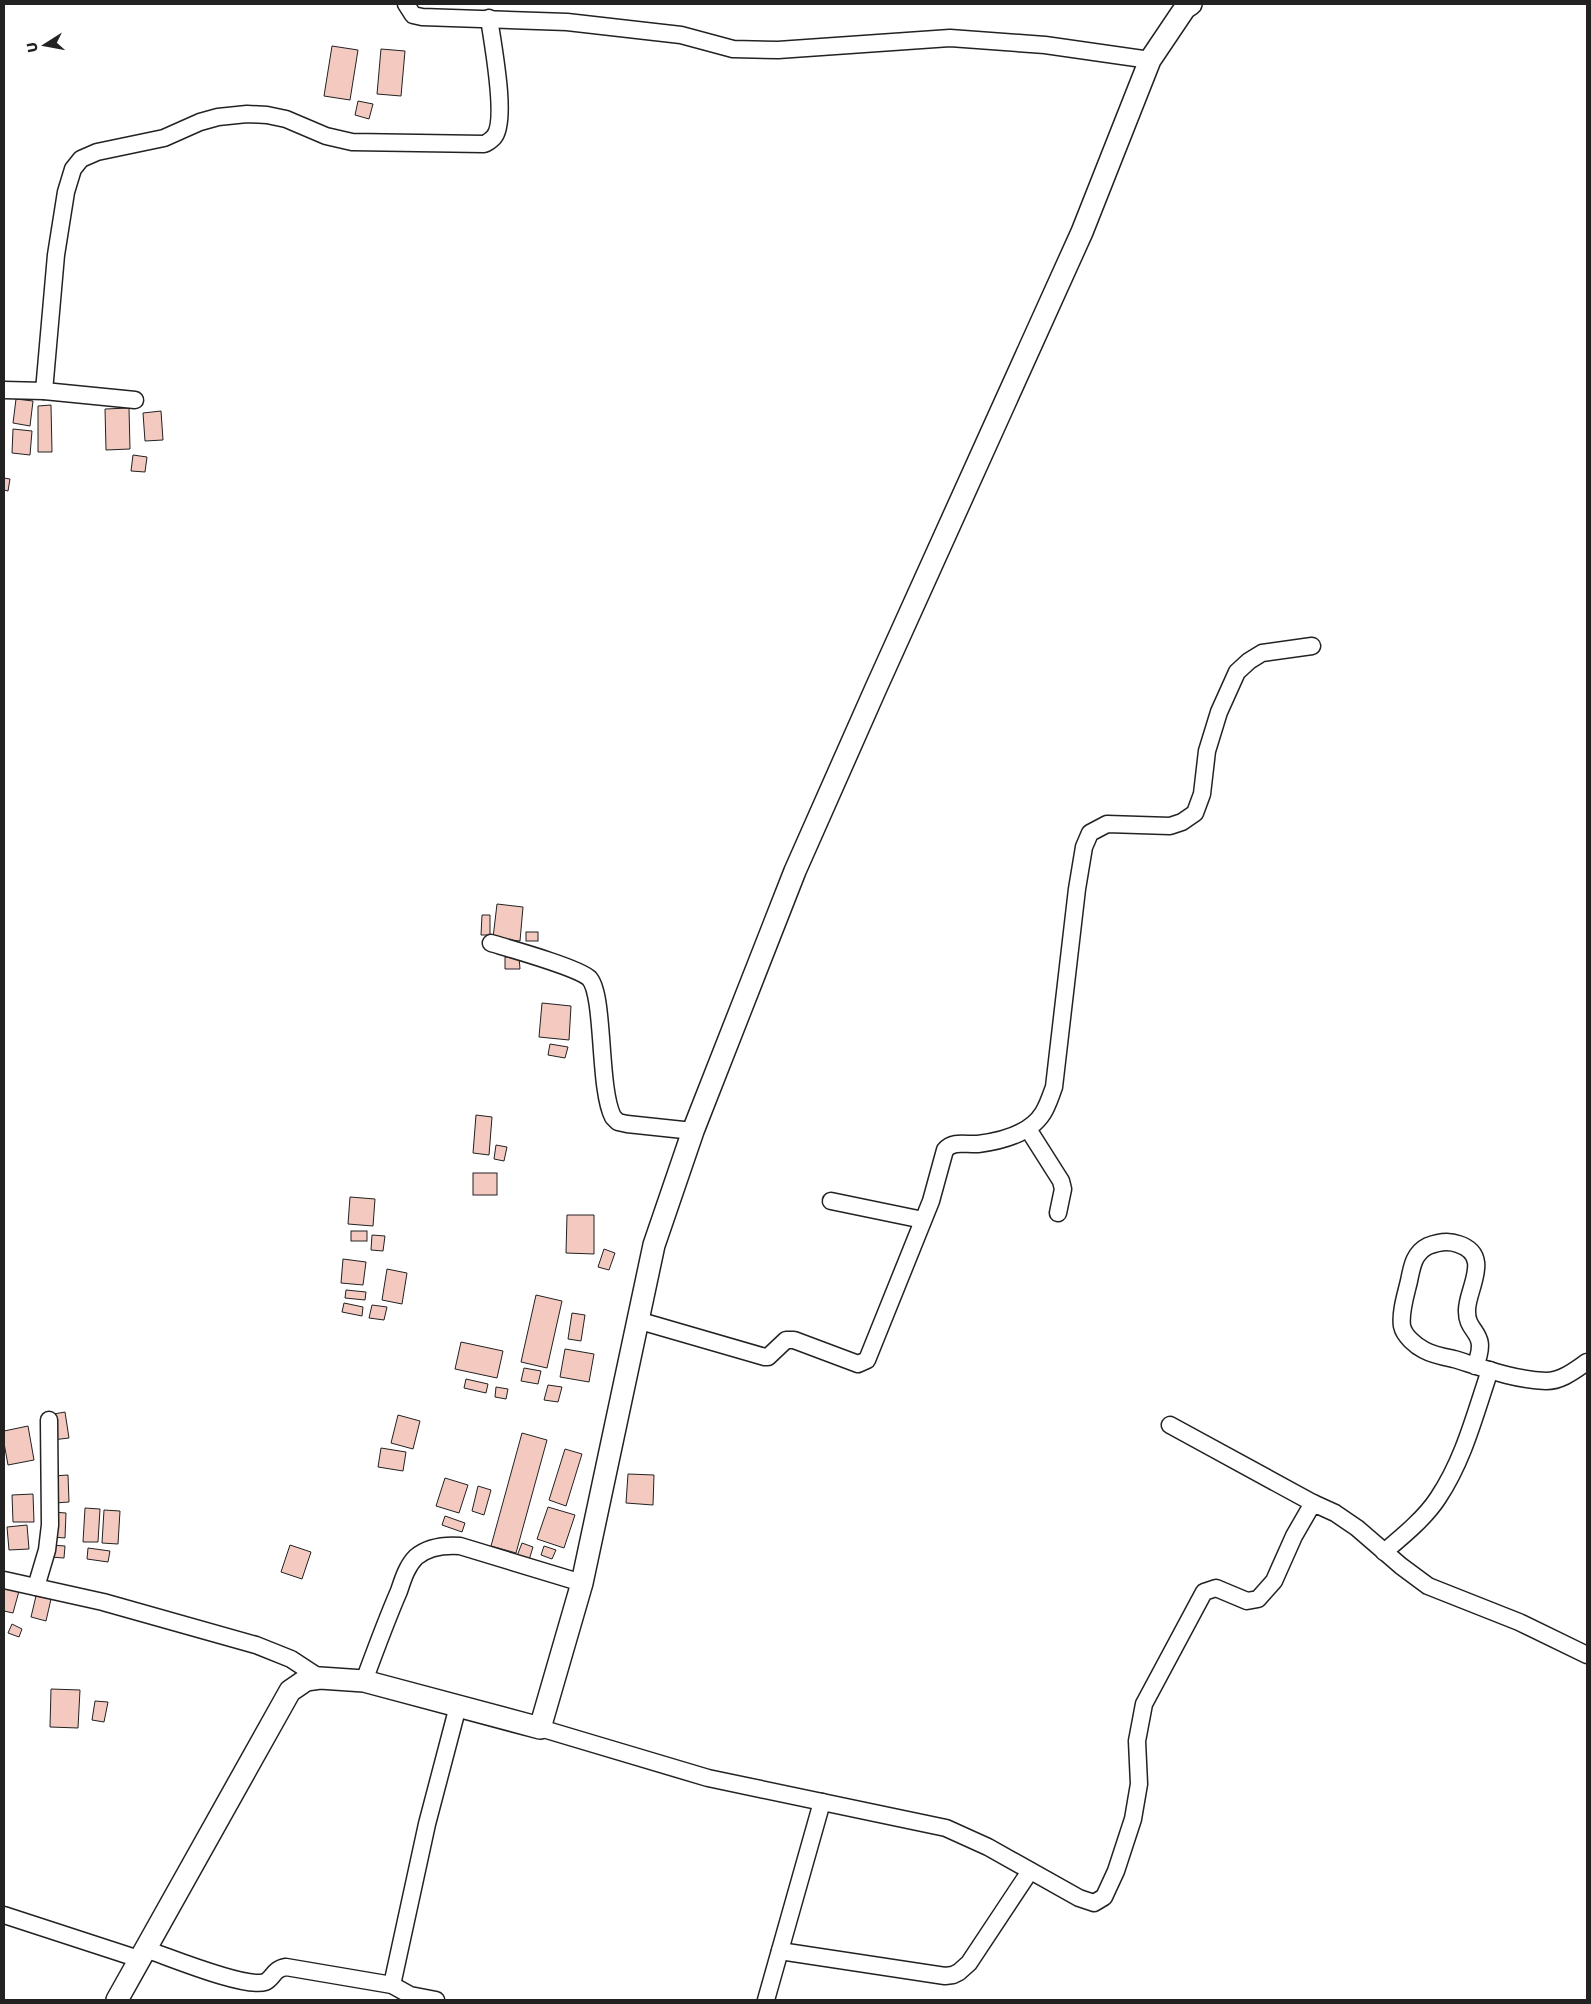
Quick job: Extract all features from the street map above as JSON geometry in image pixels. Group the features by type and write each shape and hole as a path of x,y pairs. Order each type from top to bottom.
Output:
{"street":[{"path":"406,4 413,15 422,17 567,22 680,35 733,49 778,50 950,38 1046,45 1150,60"},
{"path":"540,1728 582,1583 654,1245 693,1131 795,872 1082,232 1150,60 1186,8 1192,4"},
{"path":"44,391 56,255 66,192 73,169 81,159 97,152 164,138 218,116 248,114 286,119 326,136 352,142 484,144 494,137 498,128 500,90 489,18"},
{"path":"4,390 44,391 135,400"},
{"path":"637,1320 765,1357 768,1357 786,1340 794,1340 858,1364 868,1360 931,1201 945,1150 948,1146 978,1144 1014,1136 1028,1129 1043,1113 1054,1087 1076,890 1084,847 1090,833 1107,824 1170,826 1182,822 1195,812 1202,794 1207,751 1219,712 1237,672 1250,660 1262,653 1312,646"},
{"path":"491,943 576,971 589,979 596,990 602,1069 613,1118 618,1122 627,1124 693,1131"},
{"path":"1028,1129 1061,1181 1063,1189 1058,1213"},
{"path":"831,1202 923,1220"},
{"path":"1384,1552 1410,1529 1437,1500 1457,1466 1482,1368 1479,1338 1472,1327 1466,1310 1476,1278 1476,1263 1471,1252 1465,1246 1455,1242 1442,1242 1427,1246 1418,1253 1413,1261 1403,1310 1402,1326 1413,1342 1424,1350 1482,1368 1547,1381 1560,1379 1587,1362"},
{"path":"36,1587 47,1550 50,1524 49,1420"},
{"path":"1170,1425 1313,1503 1335,1513 1357,1528 1384,1552 1428,1586 1519,1622 1587,1655"},
{"path":"117,2000 290,1691 306,1680 320,1678 364,1681 540,1728 708,1778 946,1828 988,1847 1079,1898 1094,1903 1104,1897 1116,1871 1134,1819 1139,1784 1137,1741 1144,1704 1204,1592 1216,1588 1247,1601 1258,1599 1274,1581 1294,1536 1313,1503"},
{"path":"364,1681 410,1564 428,1550 448,1545 460,1546 582,1583"},
{"path":"4,1580 103,1602 256,1645 291,1659 320,1678"},
{"path":"392,1984 427,1824 458,1706"},
{"path":"766,2000 822,1802"},
{"path":"780,1951 945,1976 953,1975 969,1963 1030,1871"},
{"path":"4,1915 239,1980 263,1983 268,1981 275,1971 286,1966 392,1984 410,1998 436,2000"}],"building":[{"path":"332,46 358,50 350,100 324,96"},
{"path":"381,49 405,51 401,96 377,94"},
{"path":"358,101 373,104 369,119 355,115"},
{"path":"16,399 33,401 30,426 13,423"},
{"path":"51,405 52,452 38,452 38,406"},
{"path":"129,408 130,449 106,450 105,409"},
{"path":"161,411 163,440 145,441 143,413"},
{"path":"13,429 32,431 30,455 12,453"},
{"path":"133,455 147,457 145,472 131,471"},
{"path":"4,478 10,479 8,491 4,490"},
{"path":"497,904 523,907 520,941 493,938"},
{"path":"482,915 490,915 490,935 481,935"},
{"path":"526,932 538,932 538,941 526,941"},
{"path":"505,957 519,957 520,969 505,969"},
{"path":"542,1003 571,1006 569,1040 539,1037"},
{"path":"550,1044 568,1047 565,1058 548,1055"},
{"path":"476,1115 492,1117 489,1155 473,1153"},
{"path":"496,1145 507,1147 504,1161 494,1159"},
{"path":"473,1173 497,1173 497,1195 473,1195"},
{"path":"350,1197 375,1199 373,1226 348,1224"},
{"path":"567,1215 594,1215 594,1254 566,1253"},
{"path":"351,1231 367,1231 367,1241 351,1241"},
{"path":"372,1235 385,1236 383,1251 371,1250"},
{"path":"604,1249 615,1253 609,1270 598,1267"},
{"path":"343,1259 366,1262 363,1285 341,1283"},
{"path":"387,1269 407,1273 402,1304 382,1300"},
{"path":"346,1290 366,1292 365,1300 345,1298"},
{"path":"536,1295 562,1301 547,1368 521,1362"},
{"path":"344,1303 363,1307 362,1316 342,1312"},
{"path":"372,1305 387,1307 384,1320 369,1318"},
{"path":"572,1313 585,1315 581,1341 568,1339"},
{"path":"461,1342 503,1351 497,1378 455,1369"},
{"path":"565,1349 594,1354 589,1382 560,1377"},
{"path":"524,1368 541,1371 538,1384 521,1381"},
{"path":"466,1379 488,1384 486,1393 464,1388"},
{"path":"548,1385 562,1387 558,1402 544,1400"},
{"path":"496,1387 508,1389 506,1399 495,1397"},
{"path":"65,1412 69,1438 52,1440 48,1415"},
{"path":"398,1415 420,1421 413,1449 391,1443"},
{"path":"28,1426 34,1460 8,1465 4,1431"},
{"path":"522,1433 547,1440 516,1553 491,1546"},
{"path":"381,1448 406,1452 403,1471 378,1467"},
{"path":"565,1449 582,1454 566,1506 549,1500"},
{"path":"628,1474 654,1475 653,1505 626,1503"},
{"path":"68,1475 69,1502 55,1503 53,1476"},
{"path":"445,1478 468,1485 459,1513 436,1506"},
{"path":"478,1486 491,1490 484,1515 472,1511"},
{"path":"33,1494 34,1522 13,1522 12,1495"},
{"path":"548,1507 575,1515 564,1548 537,1539"},
{"path":"85,1508 100,1509 98,1542 83,1542"},
{"path":"104,1510 120,1511 118,1544 102,1543"},
{"path":"53,1512 66,1513 65,1538 53,1537"},
{"path":"445,1516 465,1523 462,1532 442,1525"},
{"path":"27,1525 29,1549 9,1550 7,1527"},
{"path":"522,1543 533,1547 529,1560 517,1556"},
{"path":"51,1545 65,1546 64,1558 50,1557"},
{"path":"290,1545 311,1552 302,1579 281,1572"},
{"path":"544,1546 556,1550 552,1559 541,1555"},
{"path":"88,1548 110,1551 108,1562 87,1559"},
{"path":"4,1587 19,1591 13,1613 4,1611"},
{"path":"36,1596 51,1599 46,1621 31,1617"},
{"path":"12,1624 22,1629 19,1637 8,1633"},
{"path":"51,1689 80,1690 78,1728 50,1727"},
{"path":"95,1701 108,1702 104,1722 92,1720"}]}
